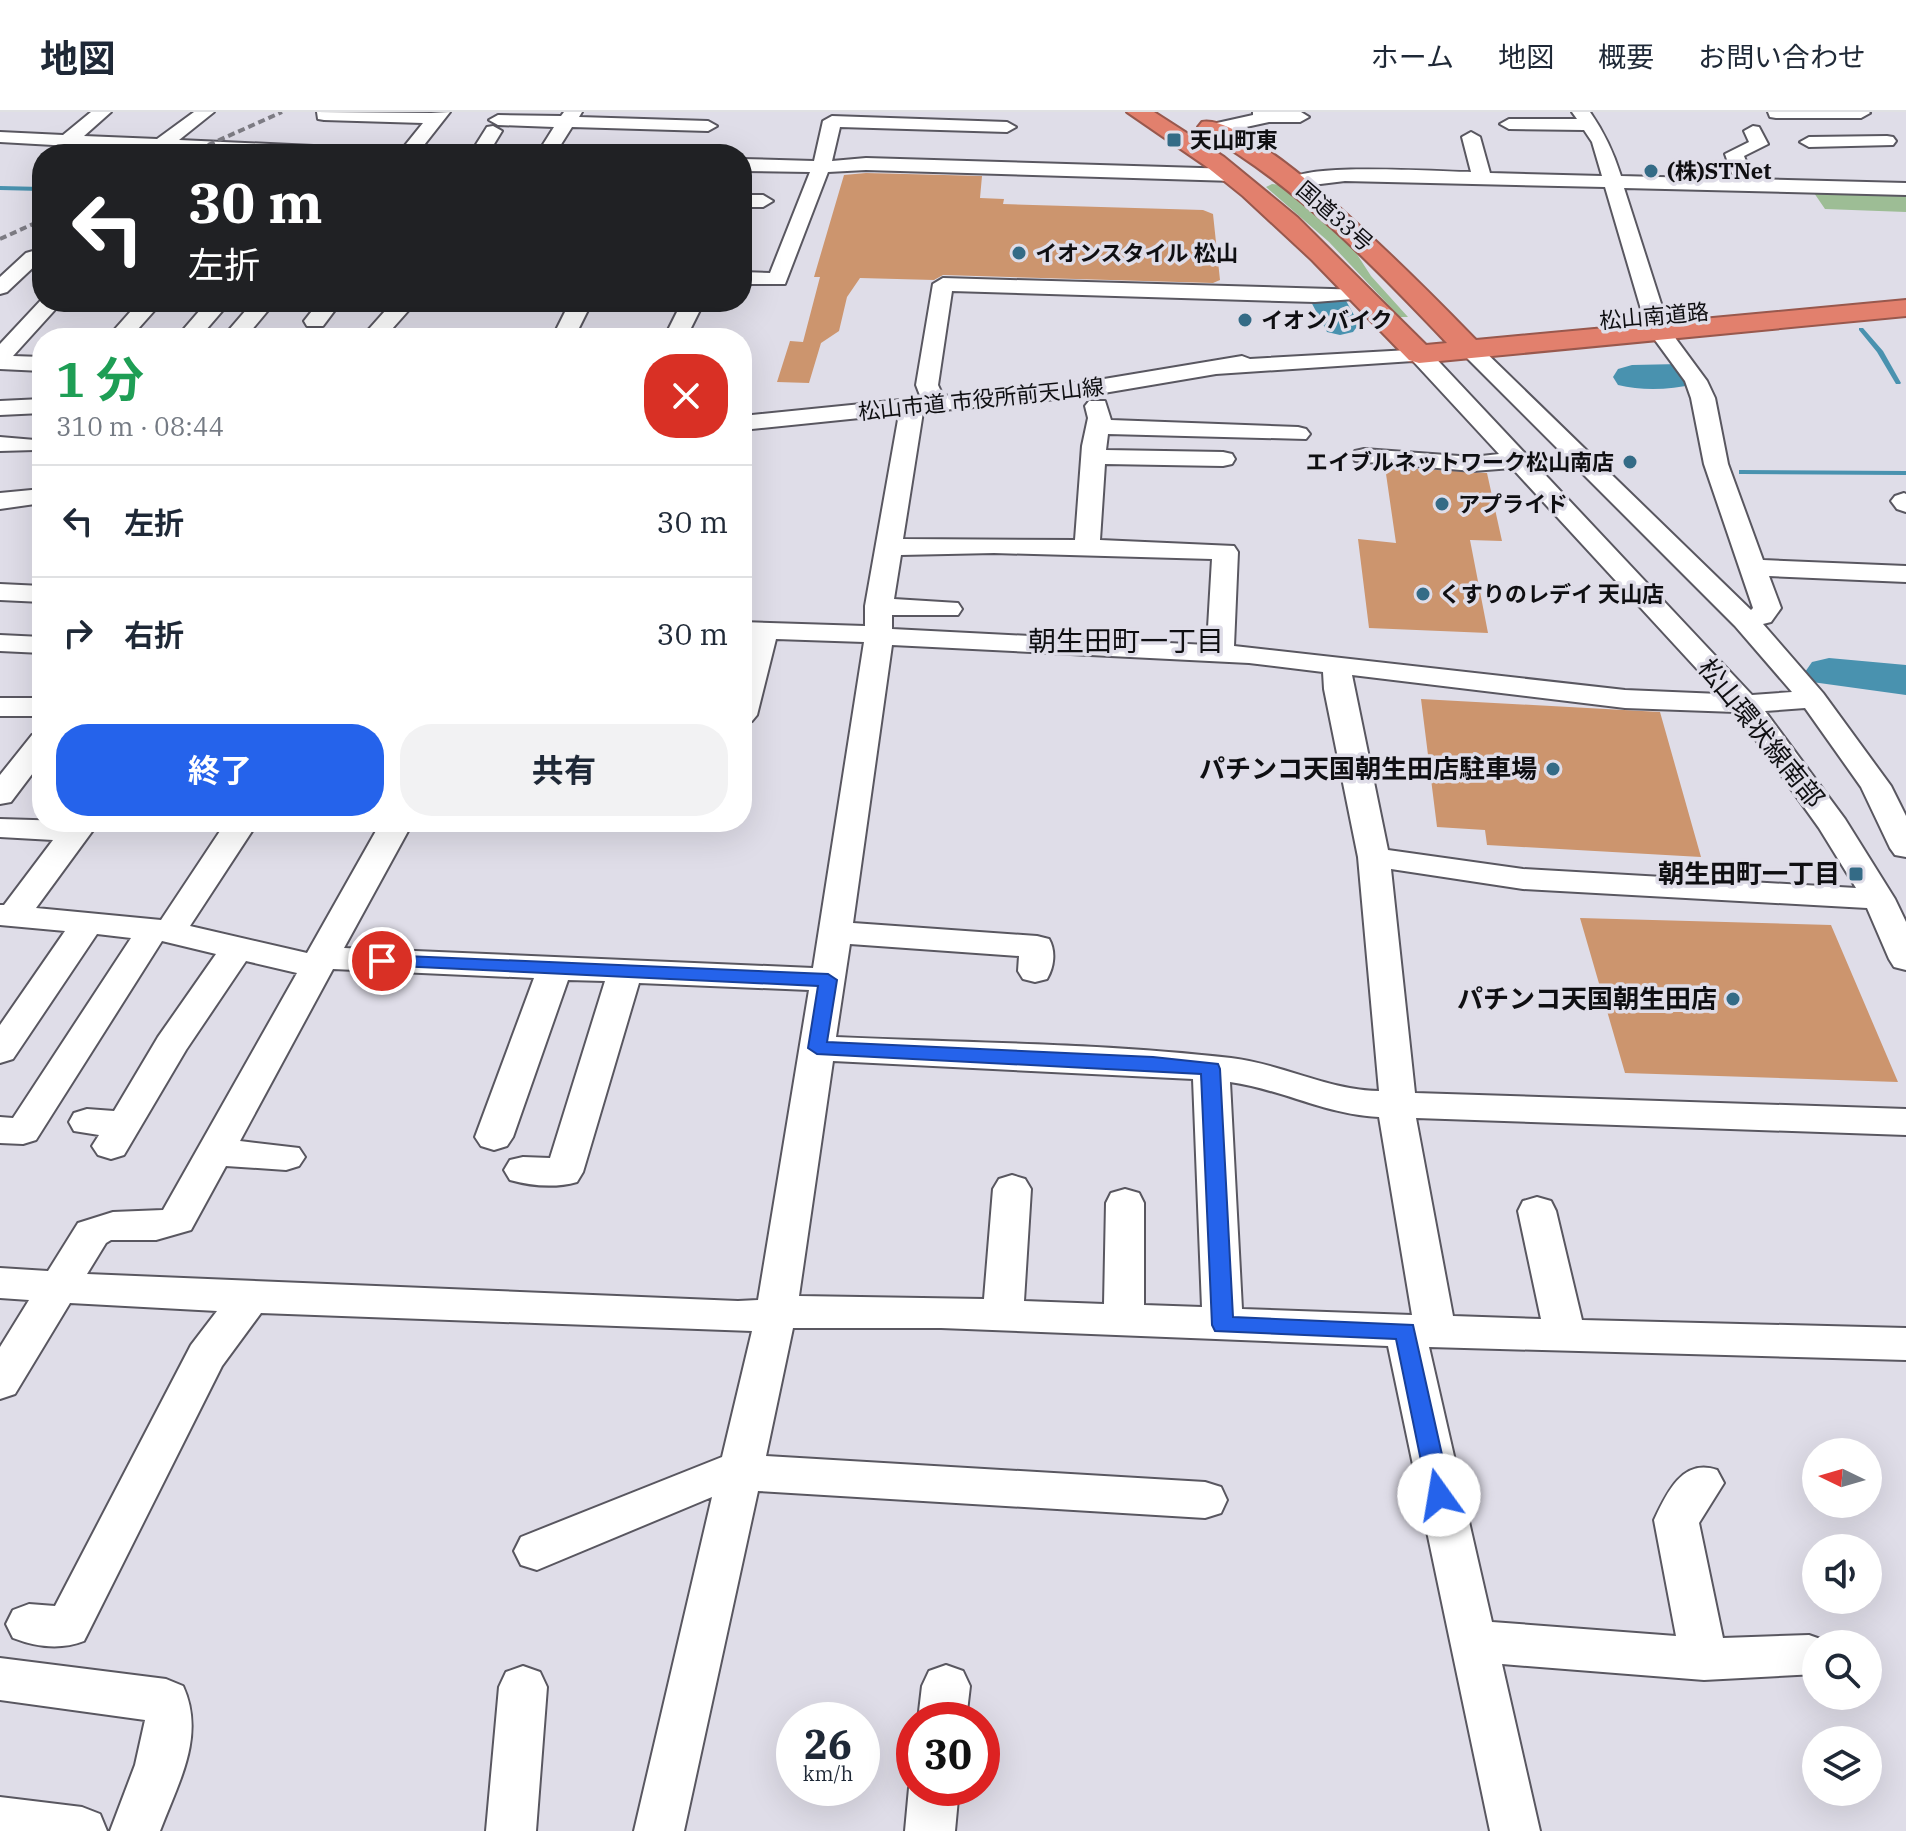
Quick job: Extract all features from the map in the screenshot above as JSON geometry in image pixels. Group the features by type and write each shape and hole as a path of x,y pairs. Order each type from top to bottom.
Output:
{"highway":[{"name":"国道33号","path":"1138,112 1234,175 1411,346"},
{"name":"国道33号","path":"1179,112 1214,129 1296,181 1363,238 1461,341"},
{"name":"松山南道路","path":"1411,346 1658,323 1906,295"},
{"name":"松山南道路","path":"1658,323 1906,308"}],"street":[{"path":"66,142 102,112"},
{"path":"163,144 205,112"},
{"path":"1776,113 1861,112 1888,142"},
{"path":"287,144 326,113 439,115"},
{"path":"1214,129 1262,119 1262,114 1300,117"},
{"path":"415,144 439,115"},
{"path":"552,144 570,117"},
{"path":"485,144 495,125 570,117 710,119 700,144"},
{"path":"1509,124 1586,118 1601,142 1658,323 1696,381 1703,398 1716,464 1767,608 1761,616 1745,620"},
{"path":"752,279 778,280 822,160 832,121 1009,120 999,168"},
{"path":"1746,186 1734,154 1759,144 1753,131"},
{"path":"1809,142 1888,142 1906,133"},
{"path":"0,137 113,144"},
{"path":"1471,137 1482,179"},
{"path":"752,156 999,168 1234,175"},
{"path":"1820,167 1835,188"},
{"path":"1296,181 1345,175 1906,189"},
{"path":"752,201 763,201"},
{"path":"0,256 32,257"},
{"path":"0,288 32,261"},
{"path":"659,1831 776,1314 878,654 878,621 890,547 924,406 943,284 1289,295 1359,294"},
{"path":"0,359 42,312"},
{"path":"127,328 142,312"},
{"path":"196,328 210,312"},
{"path":"242,328 255,312"},
{"path":"315,321 322,312"},
{"path":"381,328 396,312"},
{"path":"1461,341 1745,620 1813,699 1876,786 1906,848"},
{"name":"松山市道 市役所前天山線","path":"752,422 1086,389 1219,368 1411,346"},
{"name":"松山環状線南部","path":"1411,346 1745,704 1834,826 1879,899 1906,959"},
{"path":"0,359 32,363"},
{"path":"1086,389 1099,408 1087,548"},
{"path":"0,408 32,406"},
{"path":"1098,427 1298,434"},
{"path":"0,444 27,445"},
{"path":"1364,456 1473,464 1518,460"},
{"path":"1094,458 1223,459"},
{"path":"0,501 32,497"},
{"path":"890,547 994,545 1225,552 1220,654"},
{"path":"1753,567 1906,574"},
{"path":"0,592 32,594"},
{"path":"753,630 878,621 948,609"},
{"path":"878,621 930,641 1220,654 1337,664 1550,692 1745,704 1813,699"},
{"path":"0,643 32,645"},
{"path":"1337,664 1338,689 1374,857 1398,1124 1419,1225 1420,1331 1472,1641 1515,1831"},
{"path":"0,707 32,707"},
{"path":"0,795 32,754"},
{"path":"0,828 32,828"},
{"path":"7,916 76,832"},
{"path":"0,1130 23,1131 161,930 234,832"},
{"path":"0,1382 92,1233 103,1226 162,1228 177,1220 391,832"},
{"path":"1374,857 1523,879 1879,899"},
{"path":"7,916 161,930 237,949 319,962 828,980"},
{"path":"0,1051 88,923"},
{"path":"835,932 1037,947 1035,971"},
{"path":"107,1131 237,949"},
{"path":"494,1137 554,970"},
{"path":"523,1170 564,1172 625,973"},
{"path":"817,1048 1153,1063 1251,1073 1351,1103 1906,1122"},
{"path":"1211,1069 1223,1325"},
{"path":"214,1152 286,1157"},
{"path":"1003,1316 1012,1189"},
{"path":"1124,1321 1125,1203"},
{"path":"1537,1211 1565,1335"},
{"path":"0,1283 250,1298 484,1304 738,1317 810,1311 1906,1344"},
{"path":"29,1624 68,1627 206,1356 250,1298"},
{"path":"537,1551 718,1476 738,1472 1205,1500"},
{"path":"1702,1483 1676,1520 1704,1659"},
{"path":"1472,1641 1704,1659 1802,1656"},
{"path":"0,1679 166,1701 171,1710 169,1732 135,1831"},
{"path":"511,1831 523,1687"},
{"path":"930,1831 932,1806"}],"green space":[{"path":"1282,185 1351,245 1371,276 1408,317 1400,317 1329,242 1266,187"},
{"path":"1812,190 1906,193 1906,212 1825,209"}],"building":[{"name":"イオンスタイル 松山","path":"844,175 982,176 980,198 1004,199 1003,204 1203,210 1213,214 1220,280 1213,283 943,275 934,280 860,278 847,297 839,331 821,343 809,383 777,382 790,341 803,342 820,277 814,277"},
{"path":"1385,467 1487,473 1502,541 1470,540 1488,633 1369,628 1358,539 1396,543"},
{"name":"パチンコ天国朝生田店駐車場","path":"1421,699 1660,712 1701,857 1487,845 1485,830 1437,827"},
{"name":"パチンコ天国朝生田店","path":"1580,918 1831,925 1898,1082 1625,1073"}],"waterway":[{"path":"0,188 32,189"},
{"path":"1327,298 1340,324"},
{"path":"1861,329 1880,351 1898,383"},
{"path":"1632,377 1680,376"},
{"path":"1742,472 1906,473"},
{"path":"1829,672 1906,680"}],"railway":[{"path":"210,144 282,112"},
{"path":"0,239 32,225"}],"place":[{"name":"天山町東","path":"1174,140"},
{"name":"(株)STNet","path":"1651,171"},
{"name":"イオンスタイル 松山","path":"1019,253"},
{"name":"イオンバイク","path":"1245,320"},
{"name":"エイブルネットワーク松山南店","path":"1630,462"},
{"name":"アプライド","path":"1442,504"},
{"name":"くすりのレデイ 天山店","path":"1423,594"},
{"name":"パチンコ天国朝生田店駐車場","path":"1553,769"},
{"name":"朝生田町一丁目","path":"1856,874"},
{"name":"パチンコ天国朝生田店","path":"1733,999"}],"district":[{"name":"朝生田町一丁目","path":"1126,641"}],"route":[{"path":"382,961 828,980 817,1048 1076,1062 1153,1063 1211,1069 1223,1325 1405,1331 1439,1495"}]}
